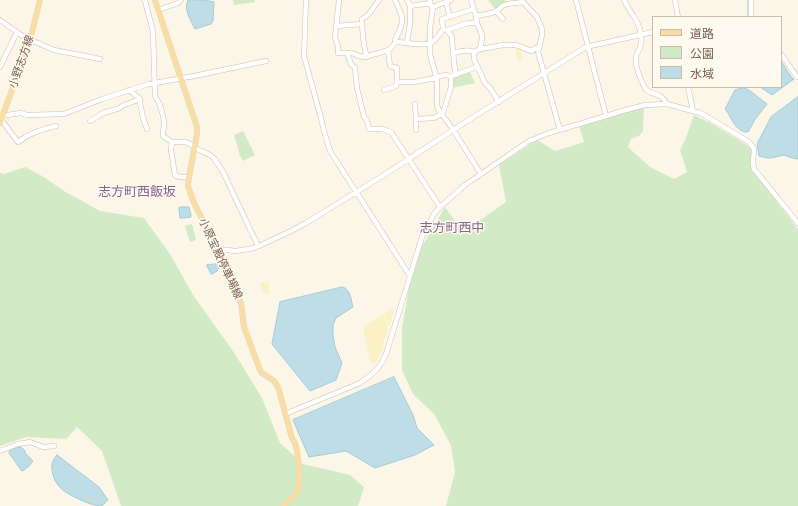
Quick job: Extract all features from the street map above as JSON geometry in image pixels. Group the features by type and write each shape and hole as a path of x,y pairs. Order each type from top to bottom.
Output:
{"main road":[{"name":"小野志方線","path":"0,122 30,40 40,0"},
{"name":"小原宝殿停車場線","path":"155,0 197,127 188,186 194,203 217,249 241,303 244,327 260,370 274,381 278,387 292,438 296,444 298,456 298,490 296,494 283,506"}],"street":[{"path":"145,0 152,22 155,96 160,105 164,122 163,136 172,142 184,141 214,158 223,172 258,246"},
{"path":"158,10 178,3 181,0"},
{"path":"306,0 304,56 330,151 410,276"},
{"path":"339,0 335,38 338,46 338,54 352,53 367,57 388,50 396,42 395,40 402,22 402,14 395,0"},
{"path":"367,57 364,47 362,18 368,14 379,0"},
{"path":"407,0 410,7 410,24 407,43"},
{"path":"402,14 410,7 451,0"},
{"path":"471,0 482,38 480,49"},
{"path":"576,0 606,116"},
{"path":"624,0 639,24 641,46 635,58 639,75 646,89 649,92 659,95 667,104"},
{"path":"675,0 678,16"},
{"path":"751,0 751,16"},
{"path":"446,2 450,17"},
{"path":"476,16 492,13 506,4 523,2 537,17 542,29 538,52 560,130"},
{"path":"431,3 430,54 437,84 437,106 441,114 454,130 481,174"},
{"path":"456,75 452,37 445,29 442,19 474,9"},
{"path":"496,11 503,19"},
{"path":"0,20 30,40 54,50 100,59"},
{"path":"396,42 430,44 445,29 477,22"},
{"path":"336,26 362,24"},
{"path":"0,67 17,32"},
{"path":"217,249 236,251 250,248 258,246 291,231 356,192 581,50 589,46 652,32"},
{"path":"454,53 470,50 474,52 480,49 513,44 531,51 540,46"},
{"path":"384,90 396,86 397,82 397,68 390,66 388,50"},
{"path":"474,52 474,59 477,67 485,83 499,102"},
{"path":"347,53 351,64 355,68 357,88 364,117 367,120 369,129 382,129 391,132 440,207"},
{"path":"782,55 797,77"},
{"path":"1,116 21,113 27,115 64,114 102,99 149,84 266,61"},
{"path":"397,82 414,82 445,75 451,76 477,67"},
{"path":"416,119 434,118 443,113 451,87 451,76"},
{"path":"688,88 693,111"},
{"path":"129,90 140,99 143,118 147,129"},
{"path":"90,121 104,113 140,99"},
{"path":"415,104 416,130"},
{"path":"285,414 360,383 378,369 386,354 422,237 434,214 465,185 529,141 549,133 645,105 667,104 701,112 749,142 754,149 754,169 798,223"},
{"path":"0,122 3,122 18,142 42,129 56,126"},
{"path":"172,142 171,154 175,175 179,177 189,177"},
{"path":"0,452 18,444 30,442 43,447 54,446"}],"green space":[{"path":"233,0 255,0 255,2 234,5"},
{"path":"488,0 505,0 506,3 496,10"},
{"path":"470,72 475,83 452,88 452,77"},
{"path":"644,106 643,131 639,136 631,139 628,147 650,167 674,179 687,172 680,150 694,115 752,148 752,169 798,229 798,506 446,506 455,472 451,446 435,415 413,394 402,370 402,327 410,282 421,248 445,207 463,232 506,202 499,165 537,140 555,151 584,142 579,126"},
{"path":"243,131 255,155 243,161 234,135"},
{"path":"25,167 100,211 144,218 170,254 193,295 235,354 262,398 280,443 303,464 350,475 364,487 358,506 121,506 102,451 77,427 66,439 26,437 0,446 0,173 4,174"},
{"path":"192,224 196,240 190,242 185,226"}],"sand":[{"path":"514,46 520,48 523,59 518,62"},
{"path":"268,281 270,293 265,294 260,283"},
{"path":"393,309 394,311 389,327 384,314"},
{"path":"384,314 388,330 383,348 376,363 370,362 363,327"}],"water":[{"path":"188,0 204,0 214,2 213,21 211,24 195,29 186,7"},
{"path":"782,63 792,78 794,79 782,88"},
{"path":"744,88 749,90 767,104 756,118 748,132 740,130 734,124 725,109 735,90"},
{"path":"762,88 782,88 772,95"},
{"path":"798,97 798,159 784,155 771,158 759,156 757,144 771,117"},
{"path":"180,207 189,207 191,217 180,218"},
{"path":"218,264 220,266 217,271 211,274 207,265"},
{"path":"343,287 348,290 353,307 336,318 333,325 335,347 342,363 336,380 310,391 272,344 280,302"},
{"path":"394,377 413,415 417,428 434,445 415,455 375,468 346,451 309,457 293,420"},
{"path":"21,447 33,461 23,471 9,453 10,450"},
{"path":"57,455 99,487 108,500 101,506 94,505 73,497 61,488 55,480 52,469 52,464"}],"waterway":[{"path":"748,0 748,16"}],"district":[{"name":"志方町西飯坂","path":"137,193"},
{"name":"志方町西中","path":"452,229"}]}
